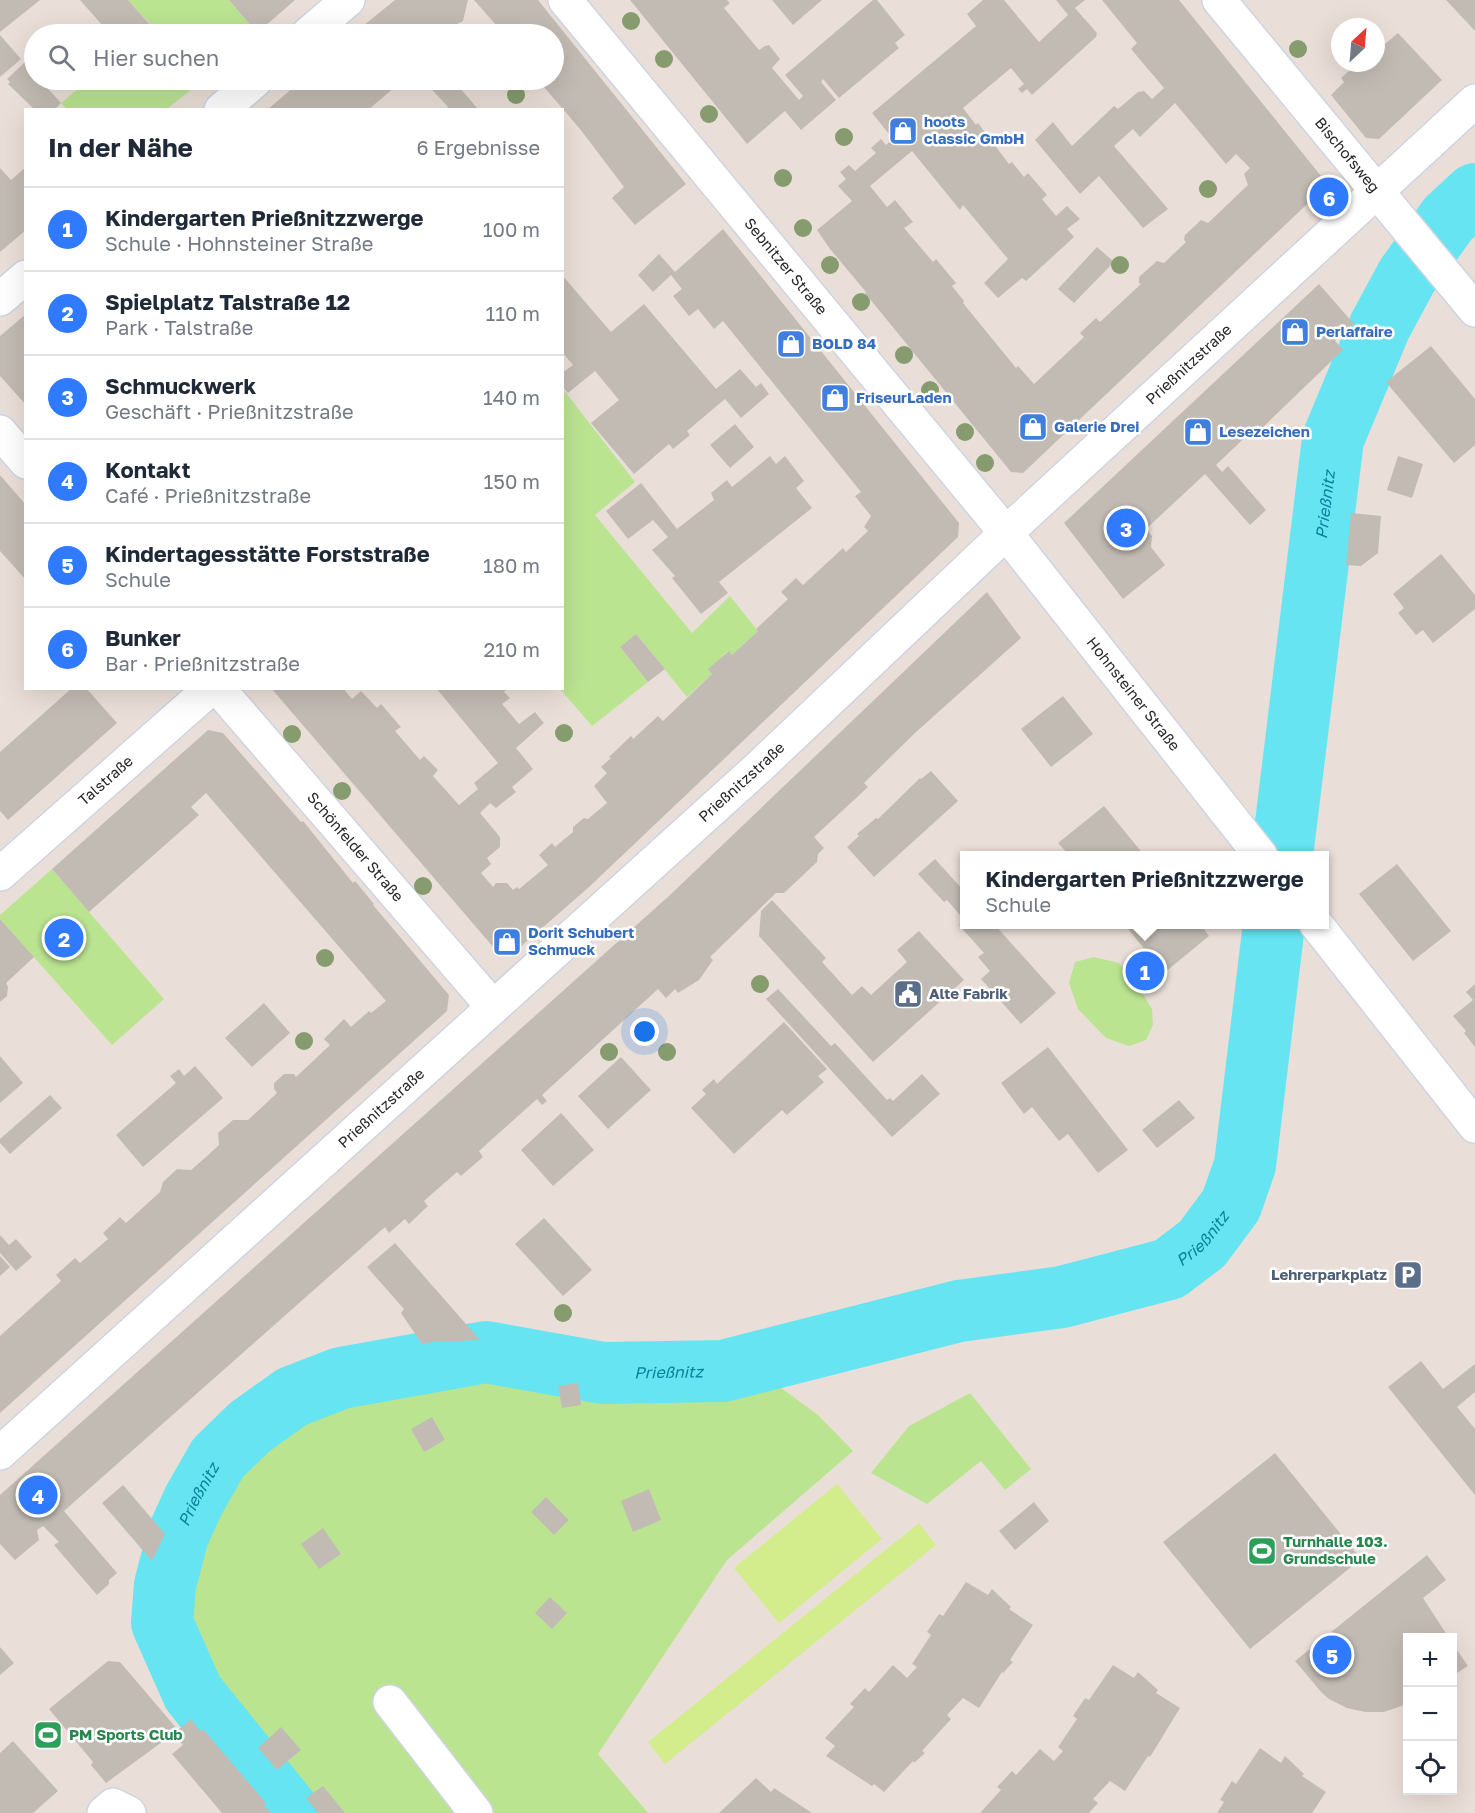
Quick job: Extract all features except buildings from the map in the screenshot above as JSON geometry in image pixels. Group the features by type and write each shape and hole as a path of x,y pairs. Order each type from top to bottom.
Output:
{"street":[{"path":"320,24 348,0"},
{"name":"Sebnitzer Straße","path":"565,0 1006,533"},
{"name":"Bischofsweg","path":"1219,0 1475,310"},
{"path":"223,108 244,90"},
{"name":"Prießnitzstraße","path":"0,1453 758,768 1006,533 1475,101"},
{"path":"0,299 24,279"},
{"path":"0,432 24,460"},
{"name":"Hohnsteiner Straße","path":"1006,533 1258,851"},
{"name":"Talstraße","path":"0,874 209,690"},
{"name":"Schönfelder Straße","path":"220,690 493,1006"},
{"path":"1320,929 1475,1126"},
{"path":"390,1702 476,1813"},
{"path":"104,1813 113,1805 129,1813"}],"green space":[{"path":"128,0 229,0 249,24 150,24"},
{"path":"77,90 191,90 168,108 66,108 61,103"},
{"path":"564,390 635,482 595,515 692,633 730,596 758,631 732,655 728,651 709,669 712,674 687,697 636,634 620,647 648,682 592,726 561,690 564,690"},
{"path":"52,869 164,999 112,1045 0,919 0,915"},
{"path":"1094,957 1119,963 1136,983 1152,1009 1153,1025 1146,1040 1129,1046 1106,1038 1078,1009 1069,983 1075,962"},
{"path":"492,1365 595,1383 773,1382 818,1415 853,1451 727,1560 598,1754 648,1813 306,1813 195,1682 167,1607 189,1530 226,1462 282,1416 404,1379"},
{"path":"970,1393 1031,1469 1005,1490 981,1461 927,1504 871,1473 909,1426"},
{"path":"837,1484 882,1539 779,1623 734,1568"},
{"path":"919,1523 936,1545 665,1764 648,1742"}],"waterway":[{"name":"Prießnitz","path":"1283,851 1333,439 1380,326 1407,276 1448,219 1475,194"},
{"name":"Prießnitz","path":"290,1813 193,1693 162,1623 165,1585 178,1535 194,1500 218,1458 250,1427 292,1397 341,1378 486,1352 603,1373 723,1371 959,1311 1062,1297 1169,1269 1202,1244 1231,1205 1245,1165 1273,929"}],"place":[{"name":"hoots classic GmbH","path":"903,131"},
{"name":"Bunker","path":"1329,197"},
{"name":"Perlaffaire","path":"1295,332"},
{"name":"BOLD 84","path":"791,344"},
{"name":"FriseurLaden","path":"835,398"},
{"name":"Galerie Drei","path":"1033,427"},
{"name":"Lesezeichen","path":"1198,432"},
{"name":"Schmuckwerk","path":"1126,528"},
{"name":"Spielplatz Talstraße 12","path":"64,938"},
{"name":"Dorit Schubert Schmuck","path":"507,942"},
{"name":"Kindergarten Prießnitzzwerge","path":"1145,971"},
{"name":"Alte Fabrik","path":"908,994"},
{"name":"Lehrerparkplatz","path":"1408,1275"},
{"name":"Kontakt","path":"38,1495"},
{"name":"Turnhalle 103. Grundschule","path":"1262,1551"},
{"name":"Kindertagesstätte Forststraße","path":"1332,1655"},
{"name":"PM Sports Club","path":"48,1735"}]}
